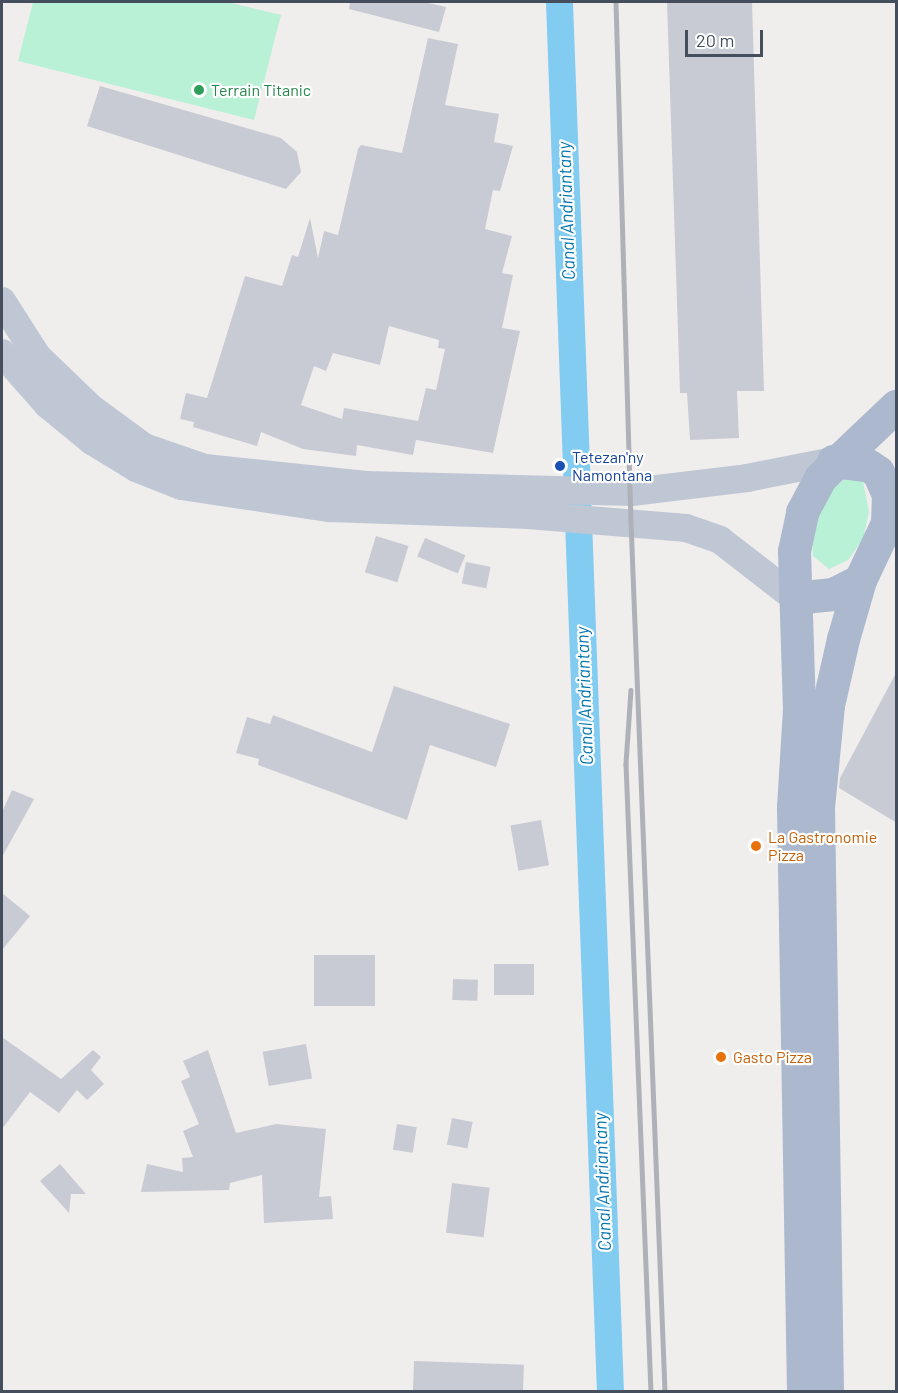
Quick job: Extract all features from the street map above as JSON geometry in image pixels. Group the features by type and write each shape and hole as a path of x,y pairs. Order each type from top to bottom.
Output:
{"main road":[{"path":"803,1392 793,807 799,710 794,551 802,512 810,493 833,461 897,406"},
{"path":"827,1392 818,807 828,705 860,579 892,511 888,494 878,472 868,465 833,461"},
{"path":"795,598 833,594 860,579"}],"street":[{"path":"2,302 37,357 70,390 133,440 175,460 205,468 527,503 607,520 663,524 720,540 795,598"},
{"path":"2,353 48,405 92,441 136,468 181,486 329,508 527,503 611,490 681,487 833,461"}],"green space":[{"name":"Terrain Titanic","path":"33,2 227,2 281,15 254,120 18,61"},
{"path":"847,477 863,481 869,512 863,539 848,560 829,569 813,556 812,528 826,495"}],"building":[{"path":"350,2 424,2 446,7 439,32 349,9"},
{"path":"667,2 752,2 764,391 737,391 739,438 690,440 687,393 680,393"},
{"path":"428,38 458,44 445,105 499,114 494,142 513,146 500,191 493,190 485,229 512,236 502,273 513,275 502,328 520,331 493,453 416,440 413,455 357,445 356,456 303,449 261,432 257,446 193,427 194,422 180,419 186,393 207,398 245,276 282,286 292,255 298,257 310,218 318,258 324,231 338,235 358,149 361,145 402,153","holes":["389,326 439,340 438,348 445,349 436,390 426,388 418,421 344,408 342,419 301,405 314,366 326,371 333,353 380,365"]},
{"path":"100,86 281,138 297,152 301,172 286,189 87,126"},
{"path":"376,536 409,546 397,582 365,572"},
{"path":"425,538 466,555 458,574 417,556"},
{"path":"466,562 491,567 486,588 462,584"},
{"path":"897,671 897,823 839,788 840,778"},
{"path":"394,686 510,724 496,767 430,745 407,820 258,765 259,759 236,753 247,717 270,724 273,715 372,752"},
{"path":"12,790 34,799 2,857 2,812"},
{"path":"541,820 549,865 518,871 510,825"},
{"path":"2,893 30,916 2,950"},
{"path":"314,955 375,955 375,1006 314,1006"},
{"path":"494,964 534,964 534,995 494,995"},
{"path":"453,979 478,980 477,1001 452,1000"},
{"path":"2,1037 61,1079 93,1050 101,1057 91,1070 104,1084 87,1100 77,1090 59,1113 30,1092 2,1129"},
{"path":"306,1044 312,1078 269,1086 263,1052"},
{"path":"208,1050 236,1133 276,1124 326,1129 319,1197 331,1196 333,1219 264,1223 262,1175 230,1183 229,1190 141,1192 147,1164 183,1172 182,1158 193,1157 183,1131 199,1124 181,1081 190,1077 183,1061"},
{"path":"452,1118 473,1122 467,1149 447,1145"},
{"path":"397,1124 417,1127 413,1153 393,1150"},
{"path":"60,1164 86,1194 71,1194 69,1213 40,1181"},
{"path":"452,1183 490,1188 484,1237 446,1233"},
{"path":"414,1361 524,1365 523,1392 413,1392"}],"waterway":[{"name":"Canal Andriantany","path":"559,2 610,1392"}],"railway":[{"path":"616,2 631,522 665,1392"},
{"path":"631,690 626,764 651,1392"}],"place":[{"name":"Terrain Titanic","path":"199,90"},
{"name":"Tetezan'ny Namontana","path":"560,466"},
{"name":"La Gastronomie Pizza","path":"756,846"},
{"name":"Gasto Pizza","path":"721,1057"}]}
